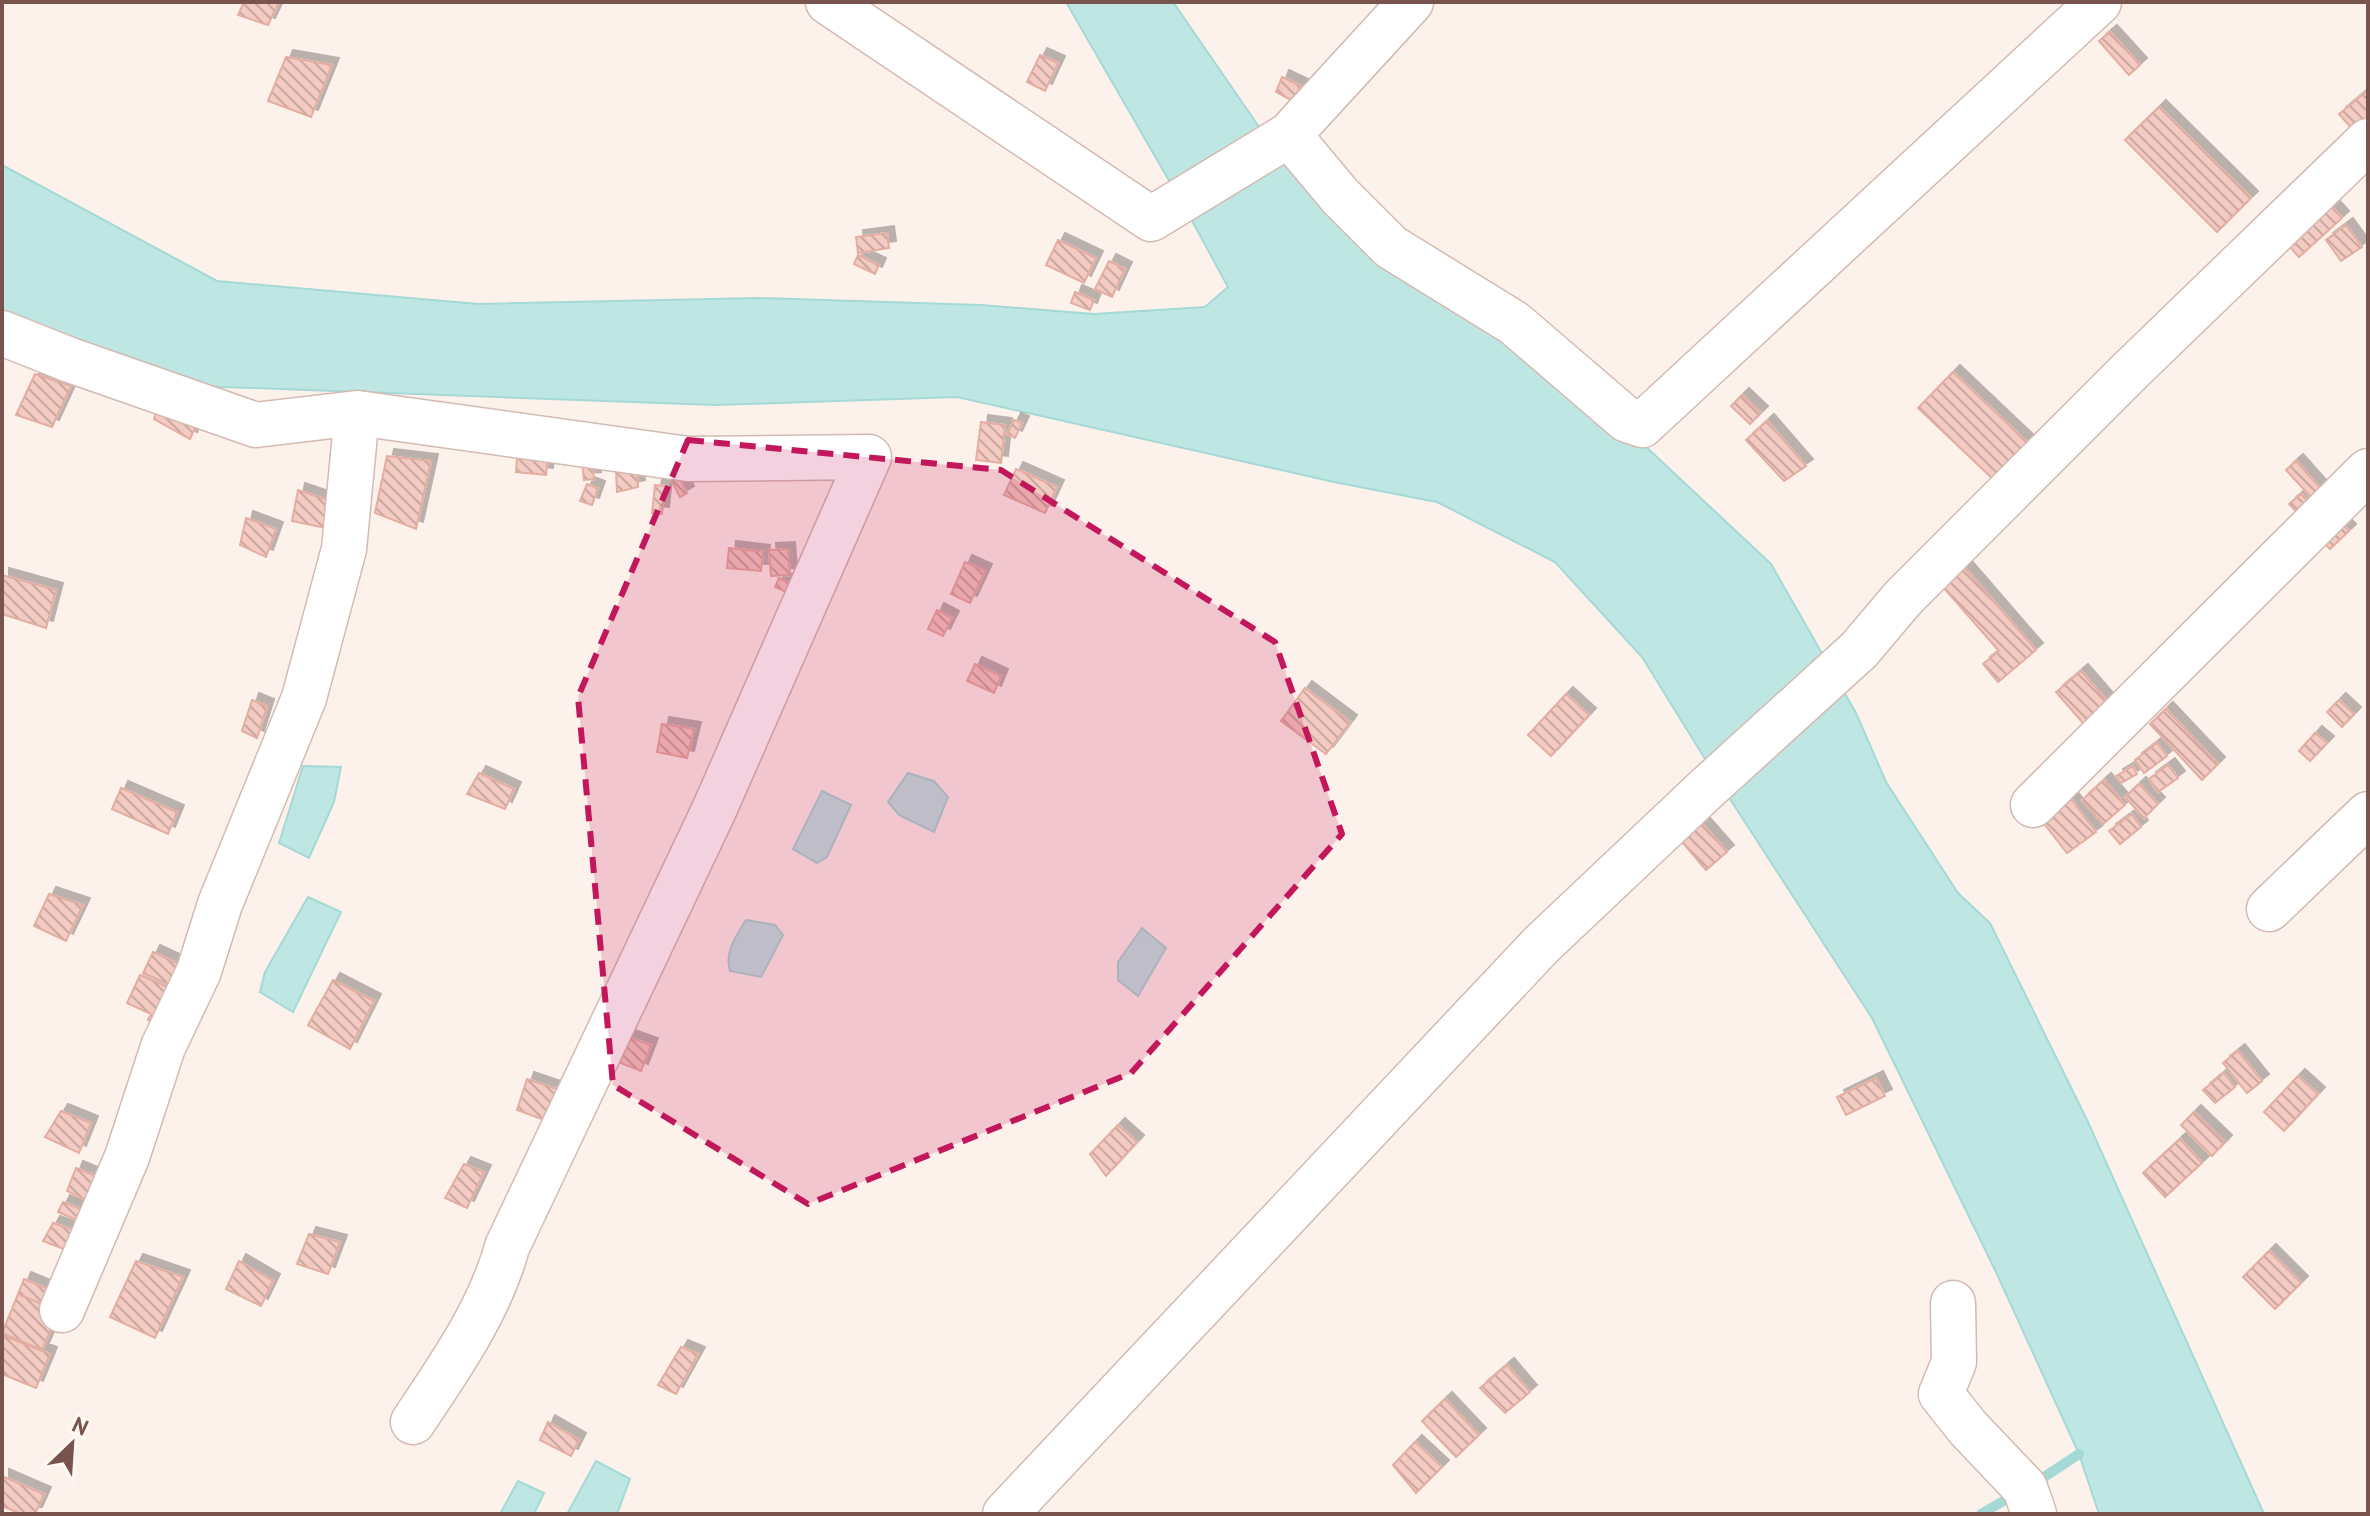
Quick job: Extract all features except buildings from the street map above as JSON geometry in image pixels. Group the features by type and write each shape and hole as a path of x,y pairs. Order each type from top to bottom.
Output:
{"street":[{"path":"828,2 1151,219 1284,137 1411,2"},
{"path":"1284,137 1391,247 1514,323 1627,420 1642,425 2099,2"},
{"path":"1005,1514 1541,945 1859,650 1914,587 2131,370 2368,141"},
{"path":"2,333 256,425 357,413 688,459 869,457 714,810 507,1247 499,1279 413,1422"},
{"path":"62,1310 127,1157 163,1047 199,971 220,904 304,698 344,549 357,413"},
{"path":"2033,805 2368,471"},
{"path":"2269,909 2368,814"},
{"path":"1953,1303 1954,1362 1941,1394 1968,1428 2025,1488 2034,1514"}],"highlighted area":[{"path":"688,440 1001,470 1275,642 1342,834 1131,1073 808,1204 613,1085 578,697"}],"water":[{"path":"1066,2 1173,2 1266,137 1611,414 1771,564 1856,713 1886,782 1958,893 1990,923 2088,1122 2264,1514 2099,1514 2079,1454 1996,1272 1872,1018 1642,657 1555,562 1437,502 1334,482 957,397 715,405 198,386 2,315 2,165 217,281 478,304 759,298 981,305 1094,314 1205,307 1228,287"},
{"path":"303,766 341,767 334,802 309,858 279,843"},
{"path":"908,773 934,781 948,797 934,832 899,815 888,802"},
{"path":"822,791 851,805 827,857 817,863 793,849"},
{"path":"308,897 341,912 293,1012 260,992 265,972"},
{"path":"746,920 775,925 783,935 761,977 730,971 730,951"},
{"path":"1142,928 1166,948 1138,996 1118,980 1118,962"},
{"path":"596,1461 630,1479 617,1514 567,1514"},
{"path":"518,1481 544,1493 534,1514 500,1514"}],"waterway":[{"path":"2035,1483 2079,1454"},
{"path":"1981,1514 2017,1493"}]}
